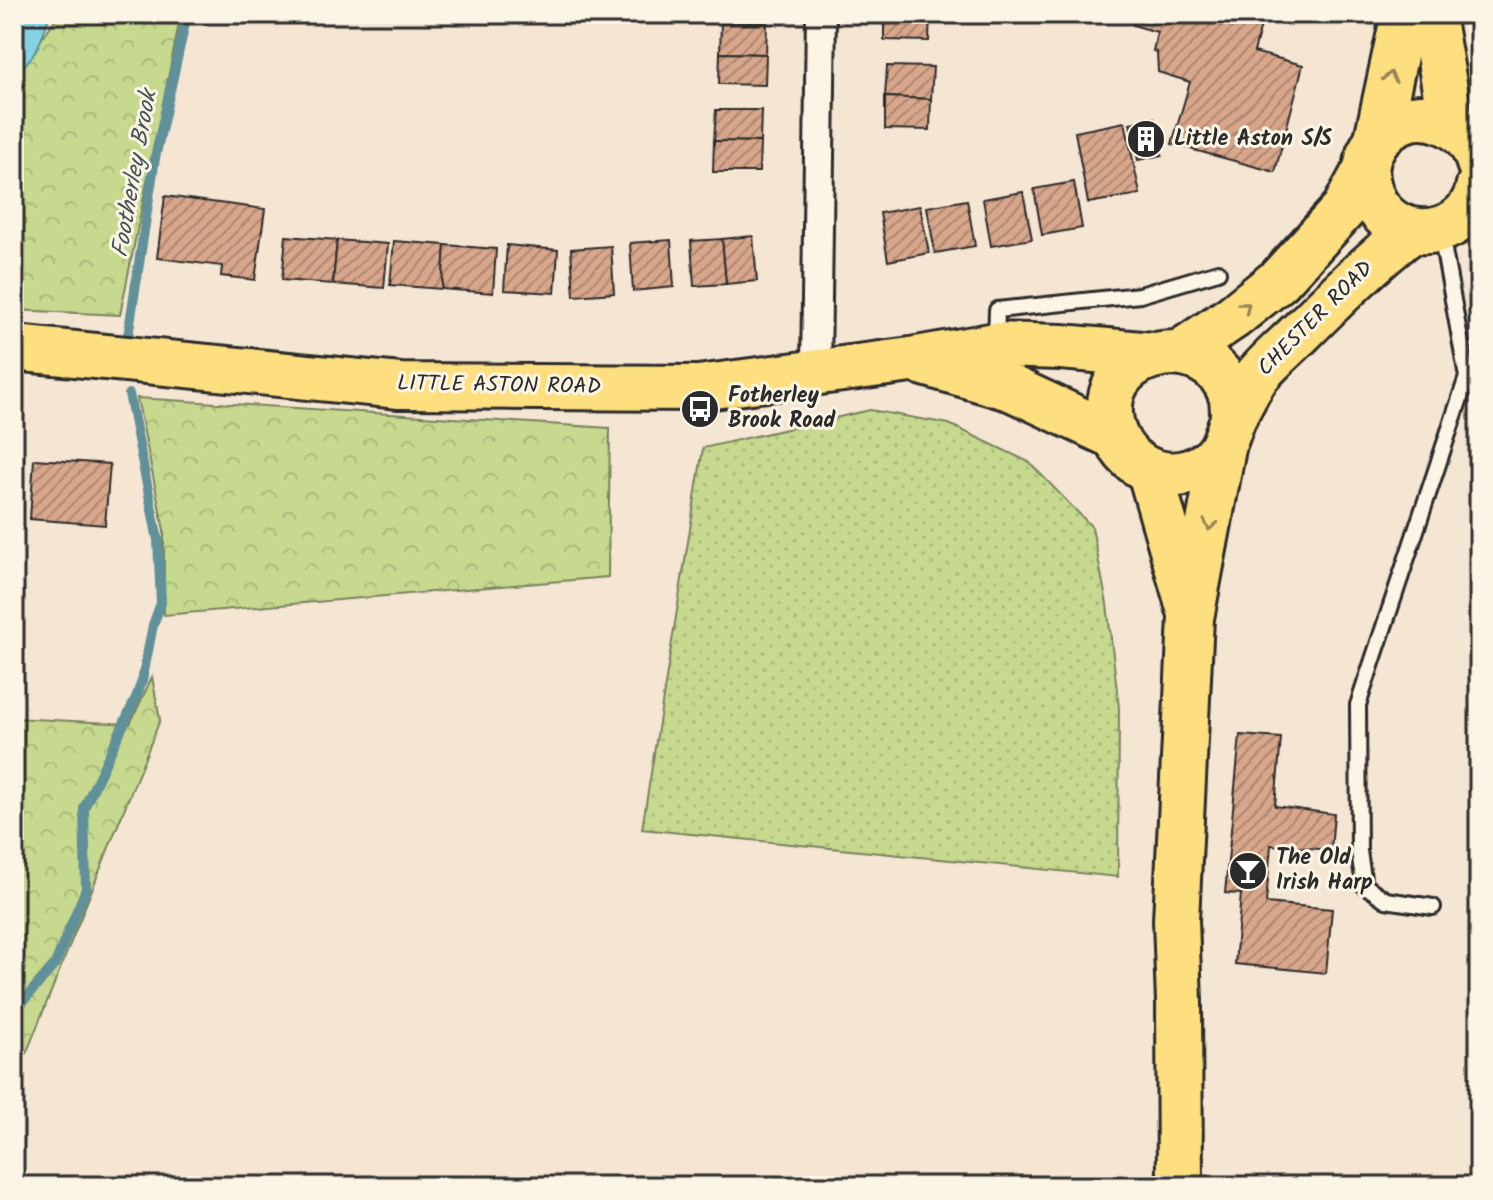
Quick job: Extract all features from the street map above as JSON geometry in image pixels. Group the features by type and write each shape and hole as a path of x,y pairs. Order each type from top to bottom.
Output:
{"main road":[{"path":"1404,14 1371,154 1369,194 1382,215 1395,225 1456,212"},
{"path":"1432,14 1470,144"},
{"path":"1191,618 1150,472 1128,458 1114,436 1109,411 1116,387 1131,367 1167,353 1233,317 1279,280 1344,209 1371,154 1392,125 1412,118 1432,117 1470,144"},
{"name":"CHESTER ROAD","path":"1150,472 1171,476 1191,472 1209,463 1228,434 1257,376 1374,260 1456,212"},
{"name":"LITTLE ASTON ROAD","path":"14,348 400,386 698,388 816,370 911,360 1004,367 1061,347 1167,353"},
{"path":"1167,353 1203,360 1221,375 1231,396 1228,434 1191,618 1176,920 1180,1186"},
{"path":"1004,367 1114,436"}],"street":[{"path":"816,370 821,14"}],"lane":[{"path":"1433,907 1386,900 1364,885 1359,851 1358,705 1467,377 1456,212"},
{"path":"1004,367 997,310 1140,295 1218,272"}],"green space":[{"path":"59,14 181,14 120,315 14,310 14,78"},
{"path":"137,398 610,428 608,577 164,615 164,530"},
{"path":"870,410 949,424 1029,462 1092,527 1107,604 1119,708 1118,877 642,829 703,448"},
{"path":"152,677 160,720 14,1084 14,718 130,724"}],"water":[{"path":"14,14 50,14 33,55 14,73"}],"building":[{"path":"884,14 930,14 929,41 884,40"},
{"path":"1136,14 1264,14 1254,52 1303,65 1275,172 1172,144 1190,82 1158,72 1157,52 1153,51 1157,32 1133,25"},
{"path":"721,22 767,23 766,54 720,53"},
{"path":"720,53 766,54 765,85 719,84"},
{"path":"887,66 933,67 931,99 885,97"},
{"path":"885,97 931,99 930,130 885,129"},
{"path":"716,110 761,110 760,142 714,141"},
{"name":"Little Aston S/S","path":"1154,118 1162,155 1138,160 1130,123"},
{"path":"1125,122 1140,194 1088,203 1075,132"},
{"path":"714,141 760,142 759,172 713,172"},
{"path":"1074,182 1082,228 1042,235 1034,189"},
{"path":"1023,192 1032,239 991,246 983,199"},
{"path":"165,196 265,209 255,280 221,276 222,266 157,258"},
{"path":"967,200 975,246 935,253 927,207"},
{"path":"920,206 929,253 888,261 880,213"},
{"path":"286,236 337,240 333,284 282,280"},
{"path":"753,236 757,281 726,284 722,239"},
{"path":"722,239 726,284 694,286 691,241"},
{"path":"337,240 388,244 384,288 333,284"},
{"path":"671,240 674,287 633,291 630,243"},
{"path":"394,241 445,245 442,289 390,285"},
{"path":"445,245 496,249 493,293 442,289"},
{"path":"507,245 558,250 555,293 504,290"},
{"path":"611,246 614,293 574,296 571,249"},
{"path":"14,454 24,455 16,530 14,530"},
{"path":"34,459 110,464 105,525 30,519"},
{"name":"The Old Irish Harp","path":"1240,735 1281,738 1275,806 1334,814 1331,850 1271,845 1266,903 1332,909 1326,973 1235,964 1241,894 1225,893"}],"waterway":[{"name":"Footherley Brook","path":"127,343 155,158 187,14"},
{"name":"Footherley Brook","path":"14,1012 55,964 86,889 84,808 136,698 161,603 158,540 129,394"}],"place":[{"name":"Little Aston S/S","path":"1146,139"},
{"name":"Fotherley Brook Road","path":"700,409"},
{"name":"The Old Irish Harp","path":"1248,871"}]}
